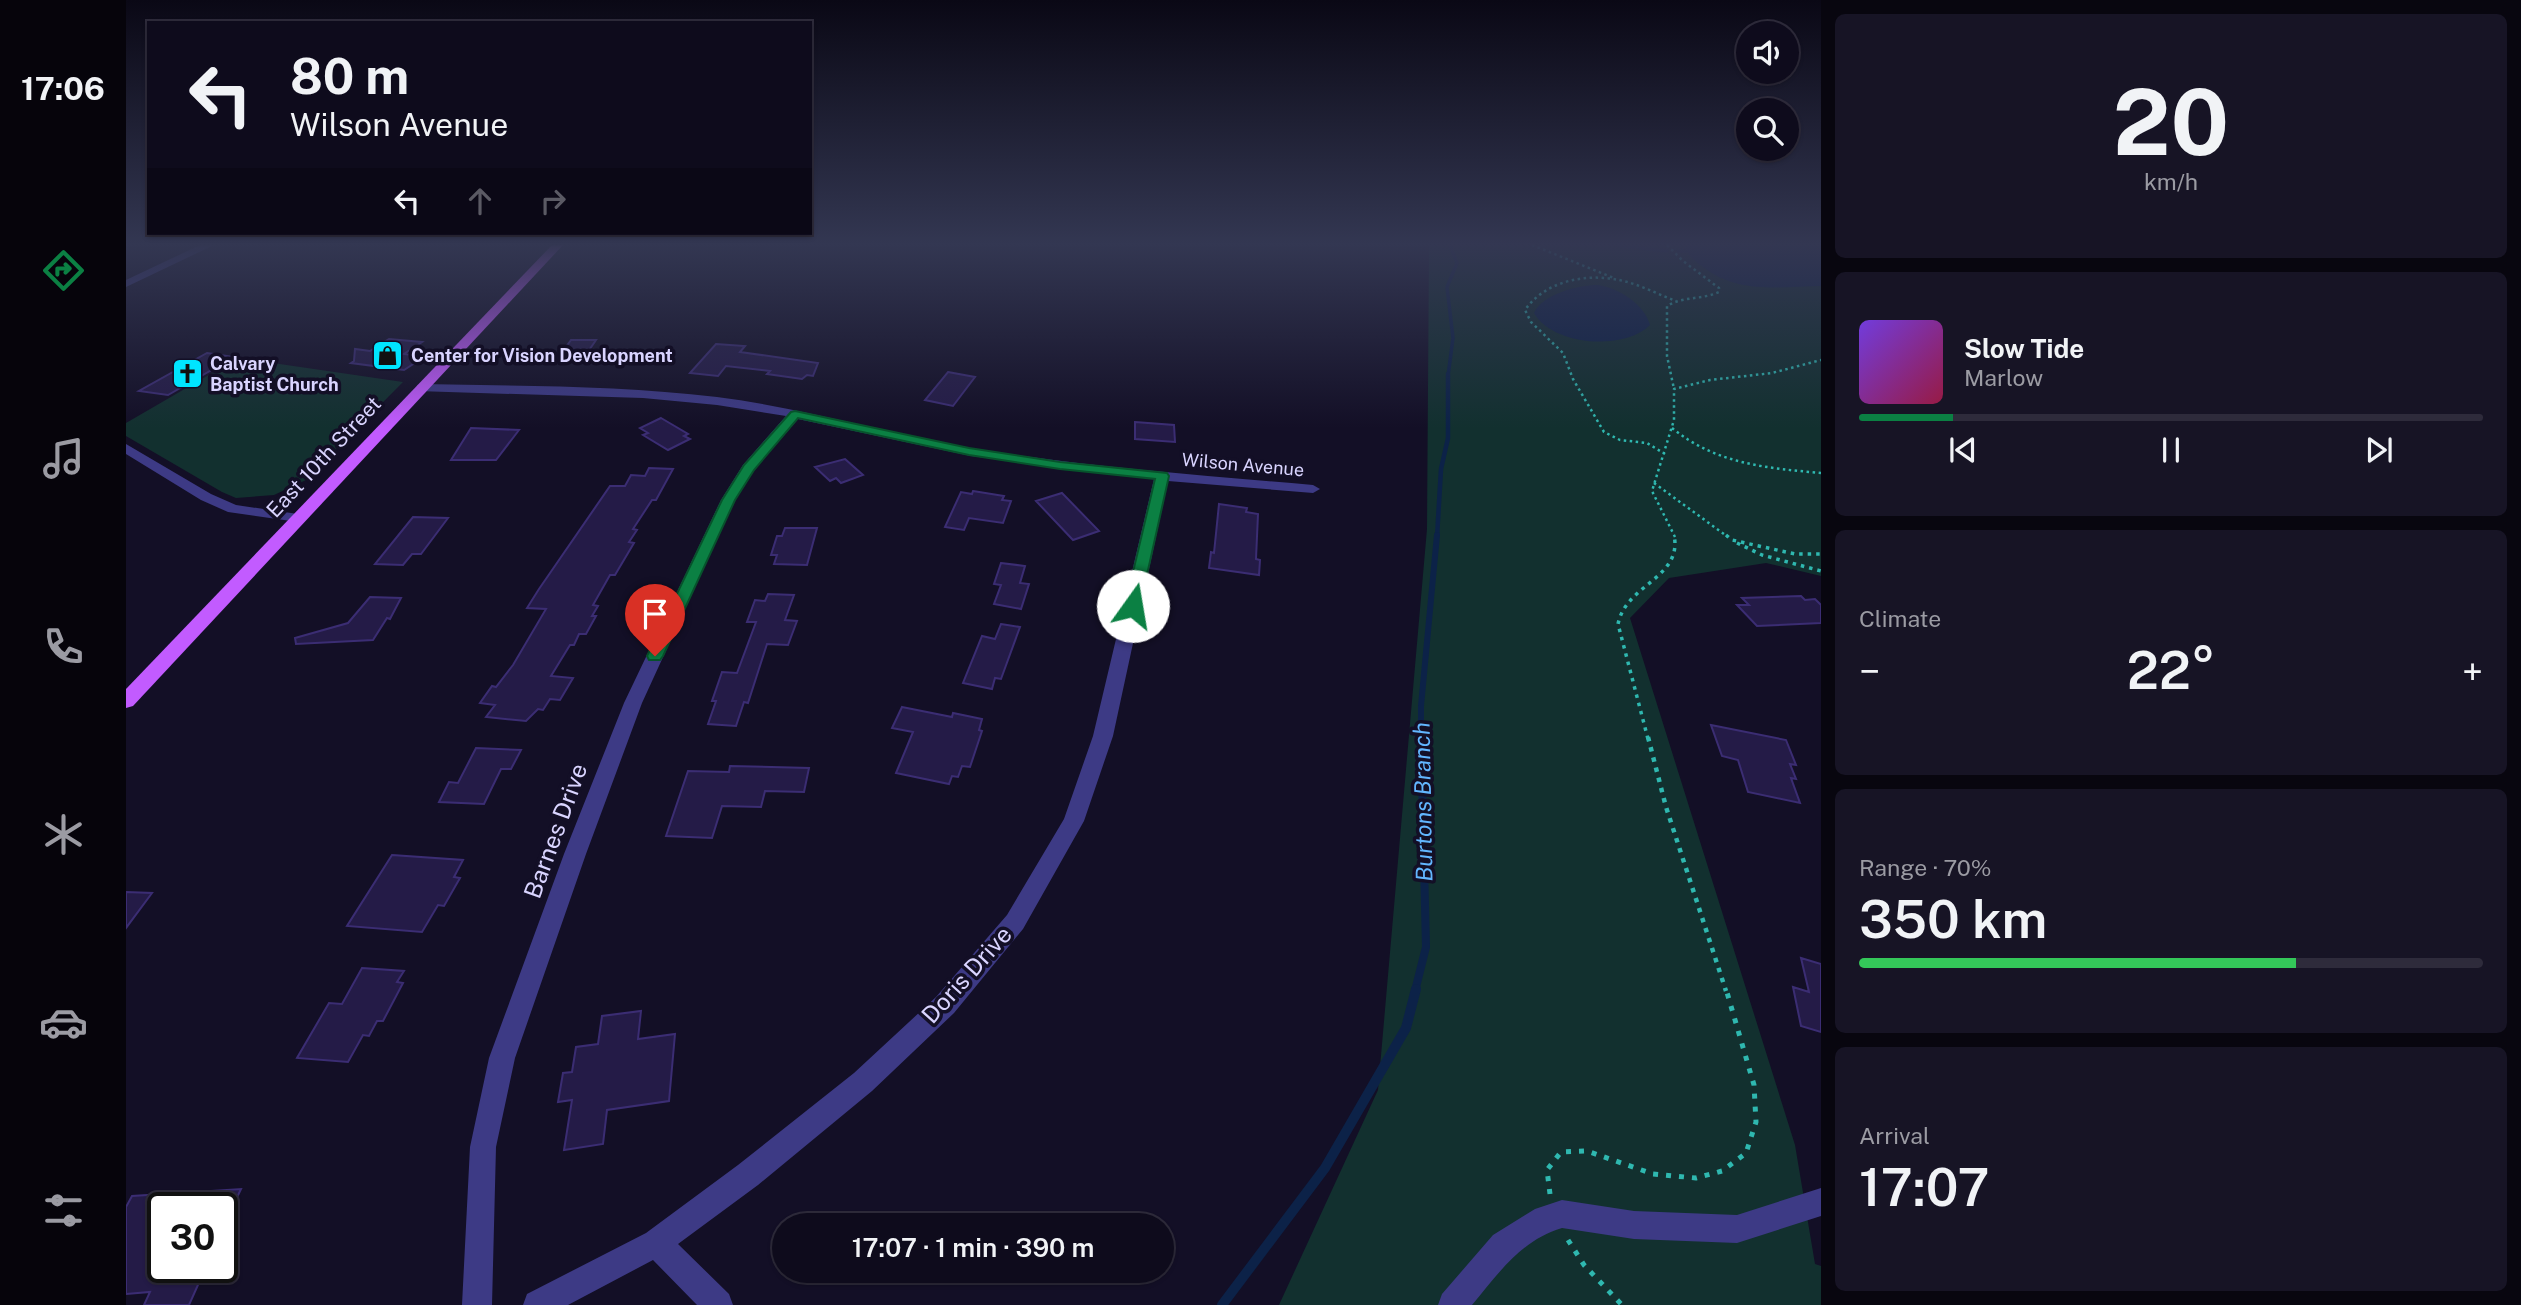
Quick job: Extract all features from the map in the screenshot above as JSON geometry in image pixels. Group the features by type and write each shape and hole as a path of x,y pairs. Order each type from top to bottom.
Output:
{"main road":[{"name":"East 10th Street","path":"126,701 500,306"}],"street":[{"name":"Wilson Avenue","path":"421,388 658,396 716,401 795,414 969,452 1060,466 1313,489"},
{"name":"Barnes Drive","path":"477,1305 483,1147 502,1058 561,892 633,703 728,500 748,468 795,414"},
{"path":"126,448 206,497 233,509 298,518"},
{"name":"Doris Drive","path":"538,1305 656,1243 748,1175 863,1082 945,1005 1015,922 1074,821 1103,736 1162,476"},
{"path":"1453,1305 1503,1245 1545,1219 1562,1214 1634,1225 1737,1229 1821,1202"},
{"path":"656,1243 718,1305"}],"path":[{"path":"1527,306 1525,316 1563,353 1573,379 1604,432 1620,440 1647,443 1665,454"},
{"path":"1622,1305 1584,1265 1553,1217 1547,1170 1561,1152 1587,1151 1653,1174 1696,1178 1722,1171 1746,1153 1756,1122 1754,1085 1715,952 1666,807 1618,624 1618,612 1625,601 1673,559 1676,545 1674,533 1653,498 1652,491 1672,428 1674,389 1667,356 1665,315 1667,306"},
{"path":"1674,389 1710,380 1772,373 1821,360"},
{"path":"1672,428 1695,446 1722,459 1821,473"},
{"path":"1654,483 1732,540 1762,555 1821,571"},
{"path":"1732,540 1795,554 1821,554"}],"green space":[{"path":"1429,306 1821,306 1821,576 1766,563 1669,578 1630,618 1795,1145 1815,1264 1821,1266 1821,1305 1279,1305 1378,1090 1427,529"},
{"path":"238,358 403,382 306,480 274,495 236,498 126,436 126,423"}],"water":[{"path":"1539,306 1639,306 1650,325 1624,339 1589,341 1572,338 1543,324 1534,313"}],"building":[{"name":"Center for Vision Development","path":"389,339 422,342 404,354 424,357 404,370 351,363 354,361 355,349 370,351"},
{"path":"571,340 596,340 583,359 558,358"},
{"path":"716,344 745,346 740,352 818,363 813,376 807,375 802,379 767,374 770,371 726,366 718,376 690,373"},
{"name":"Calvary Baptist Church","path":"207,353 234,357 168,395 139,391"},
{"path":"948,372 975,377 953,406 925,400"},
{"path":"661,418 688,434 684,436 690,439 668,450 643,435 648,433 640,428"},
{"path":"1135,422 1174,425 1175,442 1135,439"},
{"path":"471,428 519,430 496,460 451,460"},
{"path":"845,459 863,475 841,483 836,478 830,481 815,467"},
{"path":"649,468 673,469 656,500 652,500 633,529 637,530 629,542 634,543 615,575 610,575 593,605 598,606 592,616 596,616 586,634 579,634 551,676 573,678 560,700 550,699 543,710 538,709 526,721 486,717 495,705 480,703 513,665 546,609 527,608 539,589 610,486 625,486 631,475 645,476"},
{"path":"973,491 1004,496 1002,500 1011,501 1003,523 969,518 964,530 945,527 961,492 972,494"},
{"path":"1062,493 1099,531 1073,540 1036,501"},
{"path":"1219,504 1247,508 1246,512 1258,514 1256,559 1260,560 1259,575 1209,568 1211,552 1214,553"},
{"path":"413,517 448,518 421,554 412,554 403,565 375,564"},
{"path":"785,528 817,528 807,565 774,564 777,555 771,555 777,536 782,536"},
{"path":"1001,563 1025,566 1020,583 1029,584 1021,609 994,604 1001,585 994,584"},
{"path":"768,594 794,595 785,620 797,621 788,645 767,644 748,703 744,702 736,726 708,724 716,701 712,701 722,672 737,673 756,622 747,622 755,600 765,601"},
{"path":"1801,596 1805,600 1815,599 1821,605 1821,623 1757,626 1737,605 1749,605 1742,598"},
{"path":"370,597 401,598 390,619 387,618 373,640 296,644 295,638 348,623"},
{"path":"1001,624 1020,627 1001,679 995,678 992,689 963,683 982,636 995,639"},
{"path":"902,707 952,717 953,713 982,719 979,730 982,731 970,767 962,766 958,777 952,776 949,784 896,773 913,732 892,728"},
{"path":"1711,725 1786,740 1796,765 1790,764 1796,779 1791,778 1800,803 1748,792 1738,760 1722,756"},
{"path":"476,748 521,750 511,769 501,769 484,804 439,802 449,782 458,783"},
{"path":"730,766 809,768 804,792 765,791 761,807 722,806 712,838 666,836 688,771 729,772"},
{"path":"392,855 463,860 454,877 460,878 444,906 438,905 422,932 347,926"},
{"path":"126,892 152,893 126,928"},
{"path":"1801,958 1821,964 1821,1032 1801,1026 1793,987 1809,992"},
{"path":"362,968 404,971 397,982 403,983 383,1021 377,1021 369,1036 363,1035 348,1062 297,1058 329,1003 342,1004"},
{"path":"641,1011 638,1039 675,1034 669,1101 607,1110 603,1144 564,1150 572,1100 558,1102 563,1073 572,1072 576,1047 598,1044 602,1016"},
{"path":"241,1189 238,1195 238,1192 194,1192"},
{"path":"147,1195 147,1283 199,1283 189,1305 144,1305 150,1292 126,1294 126,1207 132,1196"}],"waterway":[{"name":"Burtons Branch","path":"1448,376 1453,338 1449,306"},
{"name":"Burtons Branch","path":"1437,537 1441,469 1448,438 1448,376"},
{"name":"Burtons Branch","path":"1421,737 1421,706 1437,535"},
{"name":"Burtons Branch","path":"1415,991 1426,947 1421,737"},
{"name":"Burtons Branch","path":"1222,1305 1325,1168 1406,1028 1416,989"}],"place":[{"name":"Center for Vision Development","path":"388,356"},
{"name":"Calvary Baptist Church","path":"187,374"}],"route":[{"path":"655,656 728,500 748,468 795,414 969,452 1060,466 1162,476 1133,606"}]}
